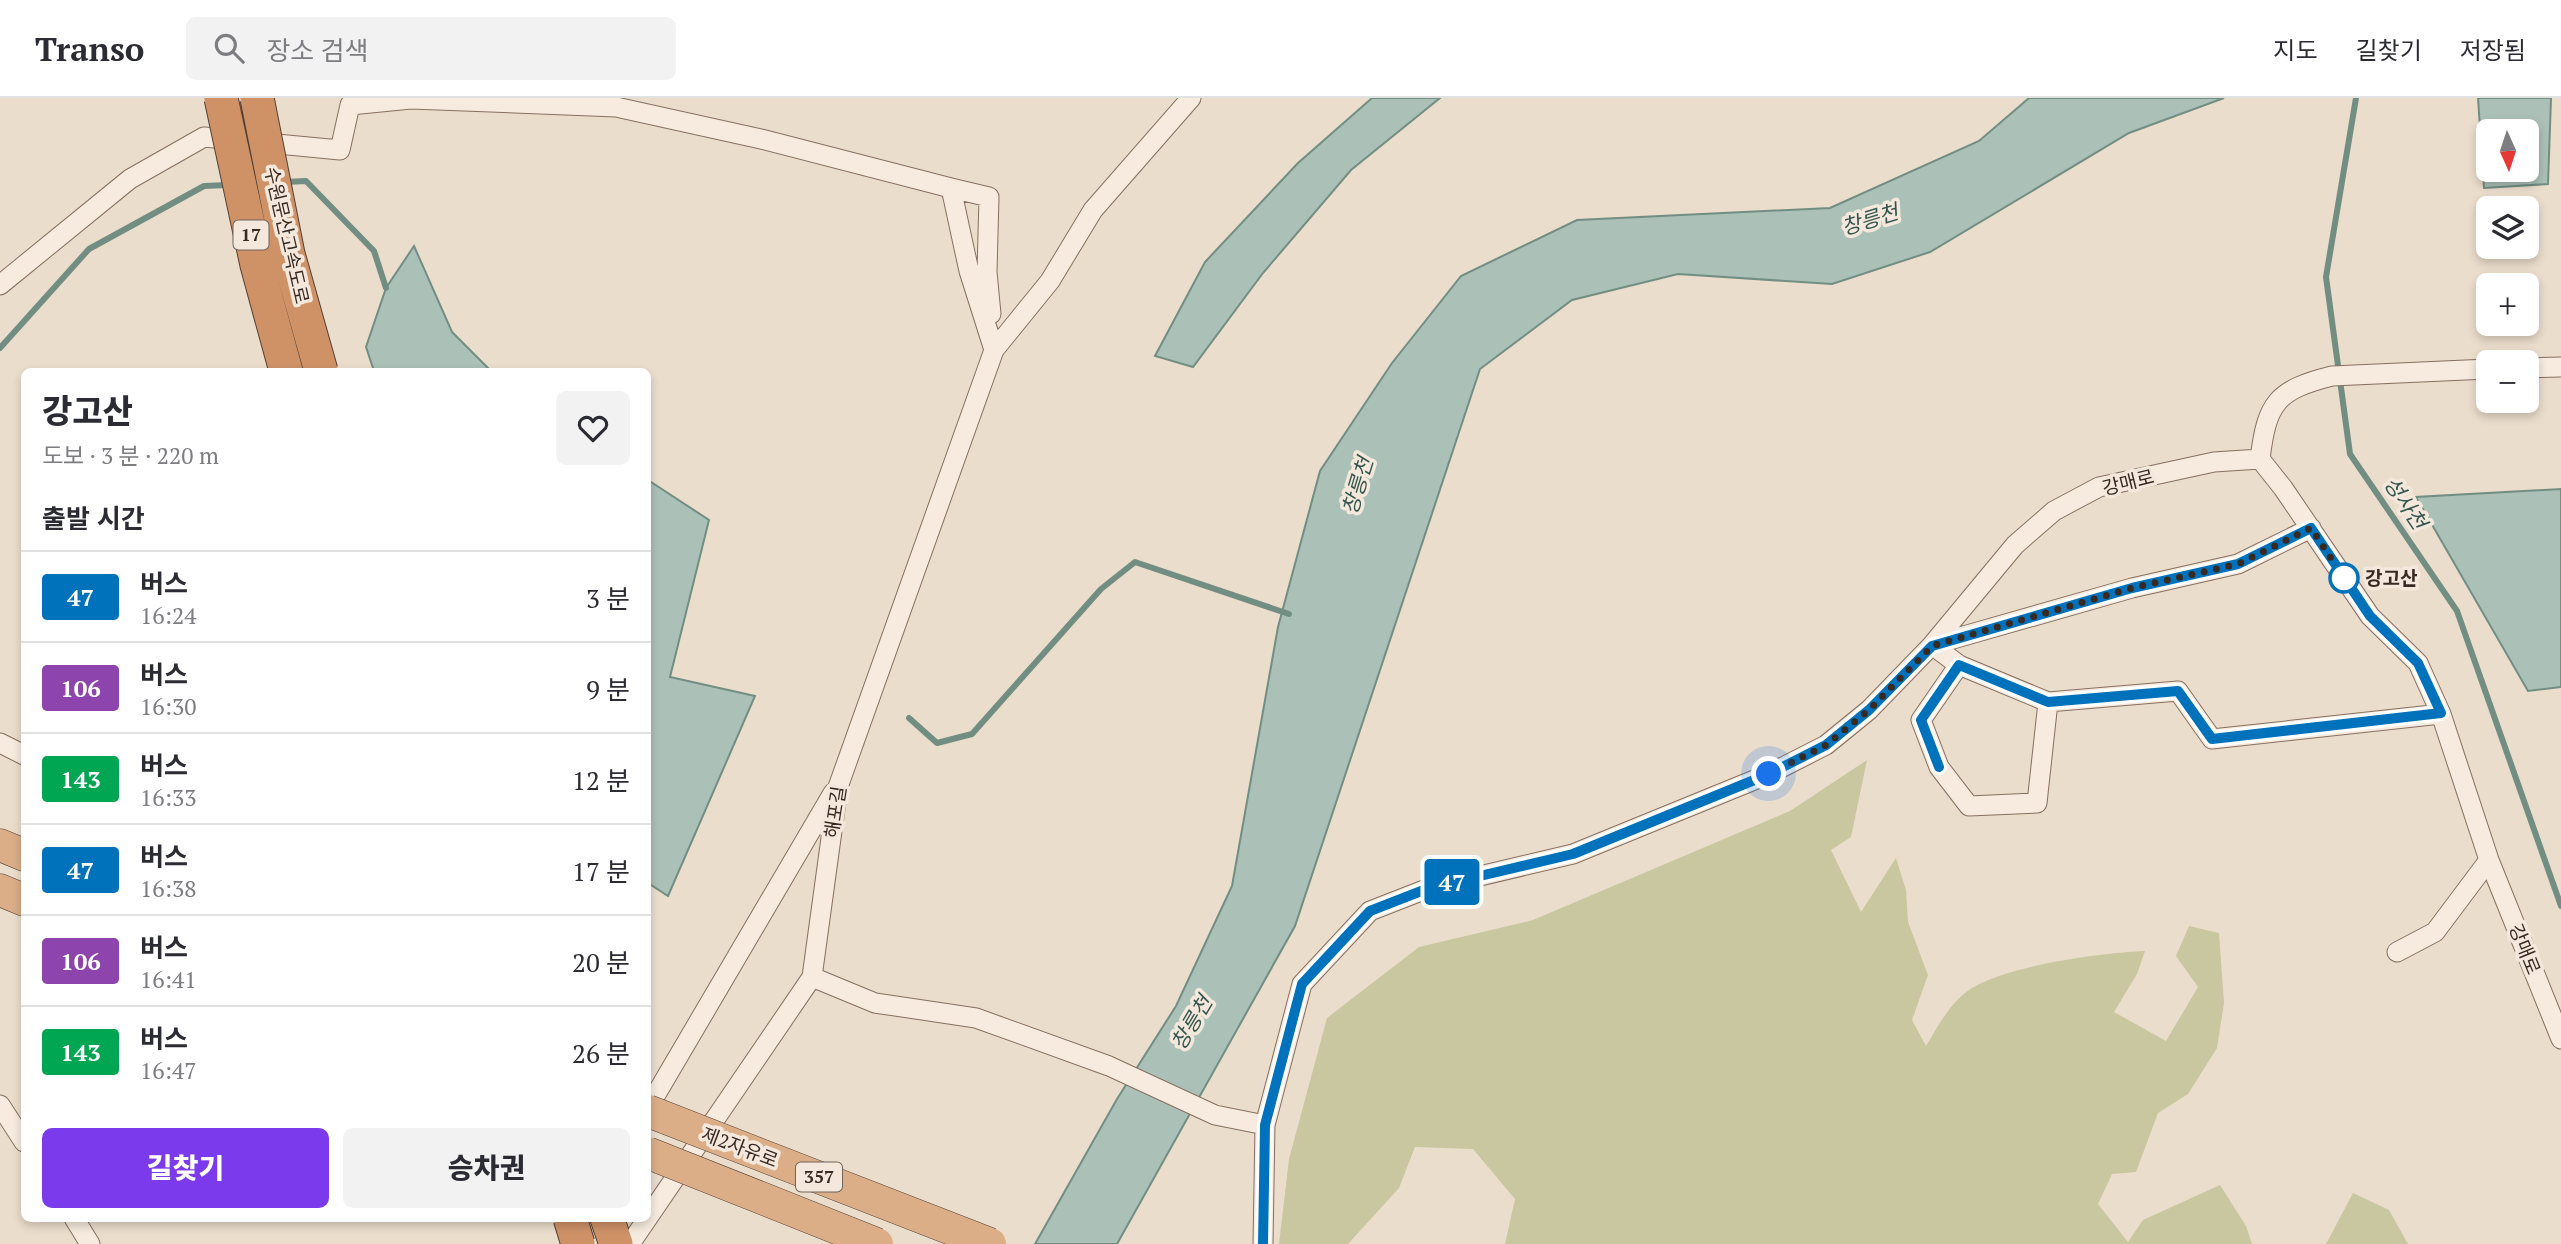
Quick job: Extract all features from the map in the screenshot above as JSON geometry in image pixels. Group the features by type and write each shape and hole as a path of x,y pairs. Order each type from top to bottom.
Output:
{"highway":[{"name":"수원문산고속도로","path":"221,98 257,265 285,368"},
{"name":"수원문산고속도로","path":"257,98 288,254 320,368"},
{"path":"0,845 21,854"},
{"path":"0,890 21,899"},
{"name":"제2자유로","path":"651,1111 990,1244"},
{"name":"제2자유로","path":"651,1154 877,1244"},
{"path":"571,1222 579,1244"},
{"path":"608,1222 616,1244"}],"street":[{"path":"994,350 1050,281 1093,210 1191,98"},
{"path":"0,285 130,179 204,137 340,150 349,101 411,99 616,107 761,139 989,197 987,272 994,350"},
{"path":"951,188 969,271 994,350"},
{"name":"해포길","path":"651,1213 812,977 838,786 994,350"},
{"path":"2539,368 2561,367"},
{"path":"2260,459 2264,424 2269,411 2294,389 2332,376 2476,369"},
{"name":"강매로","path":"1263,1244 1265,1125 1302,984 1370,911 1429,888 1573,854 1769,774 1826,745 1869,710 1932,646 2015,545 2054,511 2099,487 2214,462 2260,459 2311,528 2370,616 2418,663 2441,713 2489,860 2561,1039"},
{"name":"강매로","path":"1932,646 2132,588 2238,564 2311,528"},
{"path":"1932,646 1959,665 2048,702 2178,691 2212,739 2441,713"},
{"path":"1959,665 1921,720 1939,767 1969,806 2037,803 2048,702"},
{"path":"0,743 21,754"},
{"path":"651,1105 838,786"},
{"path":"2397,952 2435,932 2489,860"},
{"path":"812,977 875,1003 976,1018 1109,1066 1215,1115 1265,1125"},
{"path":"0,1105 21,1137"},
{"path":"76,1222 90,1244"},
{"path":"561,1244 576,1222"},
{"path":"579,1244 588,1222"},
{"name":"해포길","path":"630,1244 645,1222"}],"green space":[{"path":"1867,760 1851,837 1831,850 1861,912 1896,858 1906,890 1908,922 1928,975 1912,1020 1926,1046 1946,1014 1964,993 1988,980 2056,962 2145,951 2137,974 2114,1012 2166,1041 2198,987 2176,956 2189,926 2219,933 2224,1003 2217,1048 2188,1094 2158,1113 2136,1172 2112,1174 2098,1204 2128,1242 2143,1220 2220,1185 2246,1226 2252,1244 1505,1244 1515,1199 1473,1149 1415,1147 1399,1188 1348,1244 1279,1244 1289,1159 1327,1018 1419,947 1533,920 1790,811"},
{"path":"2353,1193 2389,1210 2408,1244 2326,1244"}],"water":[{"path":"1372,98 1440,98 1351,170 1263,273 1193,367 1155,356 1205,262 1298,163"},
{"name":"창릉천","path":"2029,98 2224,98 2129,133 1930,252 1832,284 1678,274 1572,300 1480,369 1295,926 1117,1244 1035,1244 1117,1099 1176,1006 1232,886 1278,627 1320,471 1392,363 1461,276 1577,220 1830,208 1979,141"},
{"path":"2478,98 2551,98 2548,184 2484,188 2484,182 2539,182 2539,119 2479,119"},
{"path":"414,246 452,332 488,368 373,368 366,347 386,288"},
{"path":"651,482 709,520 670,677 755,696 668,896 651,885"},
{"path":"2561,489 2561,687 2528,691 2416,497"}],"waterway":[{"name":"성사천","path":"2356,98 2326,277 2350,454 2457,611 2561,906"},
{"path":"285,182 306,181 374,251 386,288"},
{"path":"0,348 89,249 204,186 228,185"},
{"path":"909,718 937,743 972,734 1101,589 1135,562 1289,614"}],"bus line":[{"name":"47","path":"1263,1244 1265,1125 1302,984 1370,911 1429,888 1573,854 1769,774 1826,745 1869,710 1932,646 2132,588 2238,564 2311,528 2370,616 2418,663 2441,713 2212,739 2178,691 2048,702 1959,665 1921,720 1939,767"}],"place":[{"name":"강고산","path":"2344,578"}],"route":[{"path":"1769,774 1826,745 1869,710 1932,646 2132,588 2238,564 2311,528 2344,578"}]}
